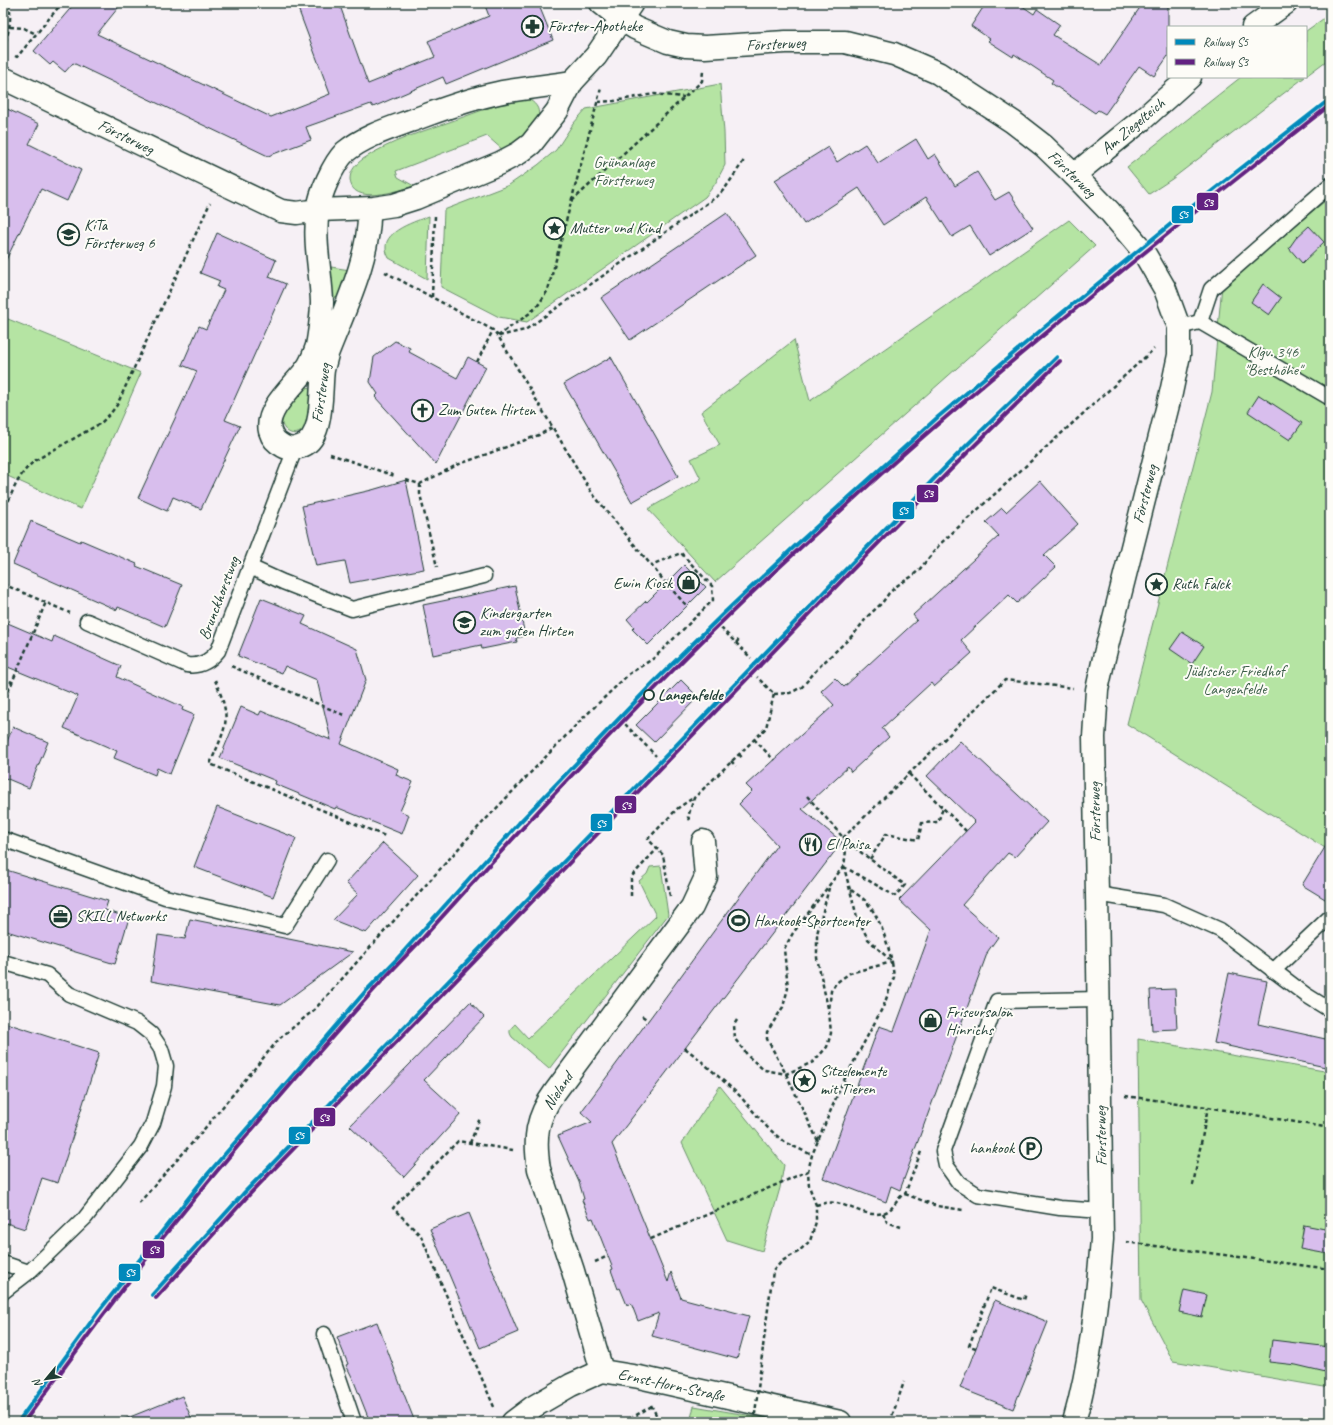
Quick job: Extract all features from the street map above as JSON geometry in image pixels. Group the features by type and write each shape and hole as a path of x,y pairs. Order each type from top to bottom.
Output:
{"street":[{"path":"601,3 627,11"},
{"path":"1254,26 1286,3"},
{"name":"Försterweg","path":"3,78 281,211 297,213 318,210 368,209 394,205 436,190 500,163 519,153 531,144 557,111 572,82 596,56 627,11 641,30 668,42 686,46 705,48 786,42 845,42 894,54 938,73 1013,122 1044,146 1074,175 1110,212 1143,251 1165,289 1178,327 1179,355 1171,393 1097,690 1094,737 1102,1239 1098,1287 1084,1384 1074,1422"},
{"name":"Am Ziegelteich","path":"1074,175 1143,119 1189,78"},
{"name":"Försterweg","path":"368,209 368,234 361,261 327,354 323,371 322,398 317,428 312,440 303,446 295,449 285,447 275,440 270,431 269,422 274,410 284,395 309,366 316,347 322,304 317,252 318,210 325,185 337,163 345,153 360,142 386,130 468,101 497,93 572,82"},
{"name":"Nieland","path":"602,1371 573,1271 539,1170 536,1153 539,1121 545,1106 692,907 706,877 703,841"},
{"name":"Ernst-Horn-Straße","path":"513,1422 534,1407 571,1385 602,1371 639,1377 840,1422"}],"lane":[{"path":"1200,322 1211,290 1330,185"},
{"path":"1178,327 1200,322 1330,398"},
{"name":"Brunckhorstweg","path":"87,621 187,666 194,666 210,660 218,651 295,449"},
{"path":"250,567 283,582 352,609 484,576"},
{"path":"3,839 165,897 285,926 327,860"},
{"path":"1097,894 1164,905 1220,930 1273,971 1330,1010"},
{"path":"1273,971 1328,918 1330,918"},
{"path":"3,962 47,974 69,994 137,1024 151,1034 161,1049 166,1066 164,1086 153,1123 140,1146 85,1218 29,1272 3,1292"},
{"path":"1099,999 997,1002 943,1151 946,1166 958,1184 978,1196 1060,1208 1102,1210"},
{"path":"3,1263 29,1272"},
{"path":"324,1334 354,1422"}],"path":[{"path":"9,3 11,13 10,27 3,49 17,57 62,3"},
{"path":"10,27 24,28 36,34"},
{"path":"572,202 702,81 705,48"},
{"path":"498,336 530,313 539,304 548,290 606,68 596,56"},
{"path":"598,102 654,94 684,97"},
{"path":"498,336 525,330 719,195 745,159"},
{"path":"3,514 20,476 27,467 36,460 101,422 117,405 220,182"},
{"path":"432,297 436,190"},
{"path":"361,261 376,267 493,330 592,493 687,606"},
{"path":"757,677 774,694 790,693 802,687 820,666 854,634 889,593 920,570 940,544 1178,327"},
{"path":"477,362 493,330"},
{"path":"406,480 420,484 457,465 539,435 553,427"},
{"path":"331,454 396,476"},
{"path":"420,484 420,494 436,562"},
{"path":"139,1203 200,1134 279,1039 315,1009 467,838 583,718 629,674 654,658 713,600 712,586 681,553 651,565"},
{"path":"3,584 87,621"},
{"path":"3,704 46,602"},
{"path":"721,628 751,658"},
{"path":"736,643 740,638"},
{"path":"210,660 346,716"},
{"path":"210,660 225,711 225,728 210,764 385,836"},
{"path":"3,679 12,682"},
{"path":"843,838 1006,680 1097,690"},
{"path":"675,930 663,855 648,839 678,808 694,798 766,728 774,694"},
{"path":"625,724 656,756"},
{"path":"754,739 774,760"},
{"path":"739,754 743,759"},
{"path":"731,761 736,766"},
{"path":"909,774 966,831"},
{"path":"807,796 847,842 905,885 895,896 866,878 844,867"},
{"path":"694,798 688,817 703,841"},
{"path":"870,859 886,834 918,840 922,823 938,822 943,808"},
{"path":"847,842 844,867 857,917 868,939 892,962"},
{"path":"631,896 631,877 657,849"},
{"path":"818,1141 786,1074 767,1039 767,1032 783,1007 788,988 784,949 793,933 844,867"},
{"path":"737,1020 734,1025 735,1038 749,1057 764,1070 786,1074 813,1062 827,1047 831,1033 829,1011 817,958 817,934 830,885"},
{"path":"754,1422 773,1271 782,1261 798,1252 810,1241 816,1222 816,1205 809,1186 808,1171 812,1155 842,1086 884,1005 894,977 892,962 886,940 878,921 868,903 850,890"},
{"path":"829,1011 830,991 836,983 850,973 892,962"},
{"path":"685,1048 739,1095 767,1127 784,1142 812,1155"},
{"path":"1100,1093 1208,1107 1330,1128"},
{"path":"1193,1185 1208,1107"},
{"path":"470,1143 480,1118"},
{"path":"494,1408 421,1236 393,1208 458,1141 536,1153"},
{"path":"816,1205 836,1203 875,1214 889,1210 895,1205 902,1195 906,1194 924,1143"},
{"path":"651,1239 808,1171"},
{"path":"882,1213 887,1222 901,1227"},
{"path":"1102,1239 1330,1269"},
{"path":"976,1348 969,1346 991,1288 1024,1300 1026,1294"},
{"path":"890,1422 904,1382"},
{"path":"624,1422 652,1406"},
{"path":"655,1413 660,1422"}],"green space":[{"path":"1330,14 1330,58 1307,75 1307,30"},
{"path":"1240,78 1304,78 1172,179 1149,194 1127,167"},
{"name":"Grünanlage Försterweg","path":"720,84 725,165 715,184 705,197 527,322 499,317 441,287 444,210 509,185 538,165 556,150 573,124 586,109"},
{"path":"528,99 536,105 539,112 537,120 526,134 504,151 487,136 396,171 398,177 414,186 388,193 367,195 352,188 350,179 354,168 363,159 384,147 419,132 491,107"},
{"name":"Jüdischer Friedhof Langenfelde","path":"1330,197 1330,851 1127,724 1212,392 1222,285"},
{"path":"429,216 427,279 389,258 386,249 387,242 397,230"},
{"path":"1069,220 1095,246 715,582 648,509 701,479 691,459 720,445 701,412 794,340 810,401"},
{"path":"331,267 350,270 339,297 337,298 332,297 331,294"},
{"path":"3,317 141,373 81,509 3,474"},
{"path":"304,387 308,387 311,391 311,404 304,428 302,431 293,434 284,428 282,420 285,412"},
{"path":"661,866 668,915 549,1069 512,1037 510,1033 511,1029 515,1024 528,1038 656,916 639,881 647,874 650,867"},
{"path":"1138,1039 1330,1072 1330,1388 1173,1361 1141,1300"},
{"path":"720,1086 784,1165 780,1188 762,1251 727,1240 682,1143"},
{"path":"694,1406 776,1420 775,1422 690,1422"}],"building":[{"path":"75,3 122,3 97,34 271,117 330,94 296,3 339,3 368,84 435,57 428,41 489,16 484,3 538,3 553,40 446,84 443,77 373,107 371,104 306,127 311,140 268,156 73,63 65,72 53,62 50,65 34,51"},
{"path":"986,3 1018,3 1034,14 1037,9 1060,25 1053,35 1101,65 1143,3 1168,3 1167,57 1154,76 1139,66 1105,114 1098,110 1095,113 1051,83 1053,80 1014,54 1013,57 988,41 990,39 971,26"},
{"path":"3,107 39,124 29,144 81,170 67,201 41,189 3,266"},
{"path":"916,139 928,159 935,154 955,186 977,172 995,200 1009,192 1033,228 989,256 970,226 952,237 926,197 883,225 859,188 804,224 775,180 828,147 837,162 865,144 878,163"},
{"path":"727,213 756,255 630,340 601,298"},
{"path":"1309,226 1324,242 1302,263 1289,248 1296,238"},
{"path":"217,233 276,260 269,277 286,284 225,420 240,426 201,509 173,497 167,511 138,498 197,371 182,365 199,326 206,329 224,290 217,287 220,281 200,273"},
{"path":"1263,284 1281,298 1269,315 1251,302"},
{"name":"Zum Guten Hirten","path":"395,341 410,348 409,352 457,378 468,357 486,367 436,464 375,397 378,394 370,382 374,357"},
{"path":"611,357 678,476 632,502 564,384"},
{"path":"1259,395 1302,423 1290,440 1248,412"},
{"path":"406,480 424,569 350,583 345,561 316,566 302,506 372,490"},
{"path":"1040,481 1078,524 1044,555 1056,567 1017,603 1009,595 961,640 972,653 934,687 931,683 882,728 889,737 851,772 848,767 802,809 842,842 612,1144 668,1282 671,1272 681,1298 749,1316 737,1359 652,1336 659,1313 638,1321 631,1303 627,1305 620,1288 618,1289 611,1270 613,1269 593,1218 590,1219 582,1200 584,1199 579,1182 558,1136 592,1122 581,1112 777,845 739,804 752,791 746,785 834,705 821,691 835,678 844,687 917,620 913,615 999,536 986,522 1002,508 1006,512"},
{"path":"31,521 80,542 81,540 137,564 136,566 182,585 165,627 118,607 117,610 13,564"},
{"path":"684,565 706,587 648,645 632,629 634,627 627,619 646,601 647,602"},
{"name":"Kindergarten zum guten Hirten","path":"515,586 525,636 516,638 517,642 482,649 481,645 433,655 423,605"},
{"path":"261,598 306,616 302,624 357,649 366,680 341,744 398,769 396,775 413,782 400,811 409,815 402,834 336,807 335,809 275,784 276,781 220,758 241,707 259,715 261,711 331,740 317,680 285,666 282,673 238,656"},
{"path":"3,621 52,642 54,636 121,666 117,677 183,707 182,710 194,715 170,774 157,768 155,775 114,758 117,751 64,728 78,696 3,665"},
{"path":"1182,632 1204,646 1192,664 1170,649"},
{"path":"681,680 698,697 654,742 636,725"},
{"path":"13,727 48,742 29,788 3,777 3,751"},
{"path":"960,741 1047,822 1015,857 1008,853 962,905 998,937 988,951 900,1190 891,1186 886,1202 823,1178 879,1026 894,1031 931,930 899,900 975,822 927,776"},
{"path":"217,807 296,838 273,897 194,867"},
{"path":"1330,839 1330,902 1302,885"},
{"path":"383,843 418,875 366,933 333,920 358,894 346,883"},
{"path":"3,869 108,901 105,910 129,918 115,964 3,930"},
{"path":"190,919 353,952 280,1005 151,981 158,935 185,939"},
{"path":"1229,973 1267,981 1258,1024 1330,1040 1330,1068 1214,1043"},
{"path":"1175,989 1177,1029 1152,1030 1150,990"},
{"path":"470,1002 484,1017 424,1080 461,1114 404,1177 350,1126"},
{"path":"3,1022 99,1053 58,1183 42,1178 25,1229 3,1222"},
{"path":"469,1213 518,1332 480,1348 430,1229"},
{"path":"1304,1225 1330,1230 1328,1254 1300,1249"},
{"path":"1184,1290 1207,1295 1202,1317 1179,1312"},
{"path":"995,1300 1048,1322 1013,1409 960,1388"},
{"path":"377,1322 415,1422 370,1422 346,1365 348,1364 337,1337"},
{"path":"1272,1340 1330,1347 1330,1373 1296,1365 1269,1362"},
{"path":"182,1396 193,1422 120,1422 120,1421"}],"rail line":[{"name":"S5","path":"18,1422 99,1311 206,1176 364,993 396,960 519,823 654,682 794,547 938,417 1046,326 1194,205 1330,99"},
{"name":"S3","path":"24,1422 163,1237 269,1110 379,984 422,939 559,788 653,690 799,549 926,434 1088,298 1330,105"},
{"name":"S5","path":"152,1295 243,1194 848,567 967,445 1057,357"},
{"name":"S3","path":"156,1298 247,1197 852,570 1060,361"}],"place":[{"name":"Förster-Apotheke","path":"532,26"},
{"name":"Mutter und Kind","path":"555,228"},
{"name":"KiTa Försterweg 6","path":"69,234"},
{"name":"Zum Guten Hirten","path":"423,410"},
{"name":"Ewin Kiosk","path":"688,583"},
{"name":"Ruth Falck","path":"1156,584"},
{"name":"Kindergarten zum guten Hirten","path":"465,622"},
{"name":"Langenfelde","path":"649,695"},
{"name":"El Paisa","path":"810,844"},
{"name":"SKILL Networks","path":"60,916"},
{"name":"Hankook-Sportcenter","path":"738,921"},
{"name":"Friseursalon Hinrichs","path":"930,1021"},
{"name":"Sitzelemente mit Tieren","path":"804,1080"},
{"name":"hankook","path":"1030,1148"}],"park label":[{"name":"Klgv. 346 \"Besthöhe\"","path":"1273,361"}]}
